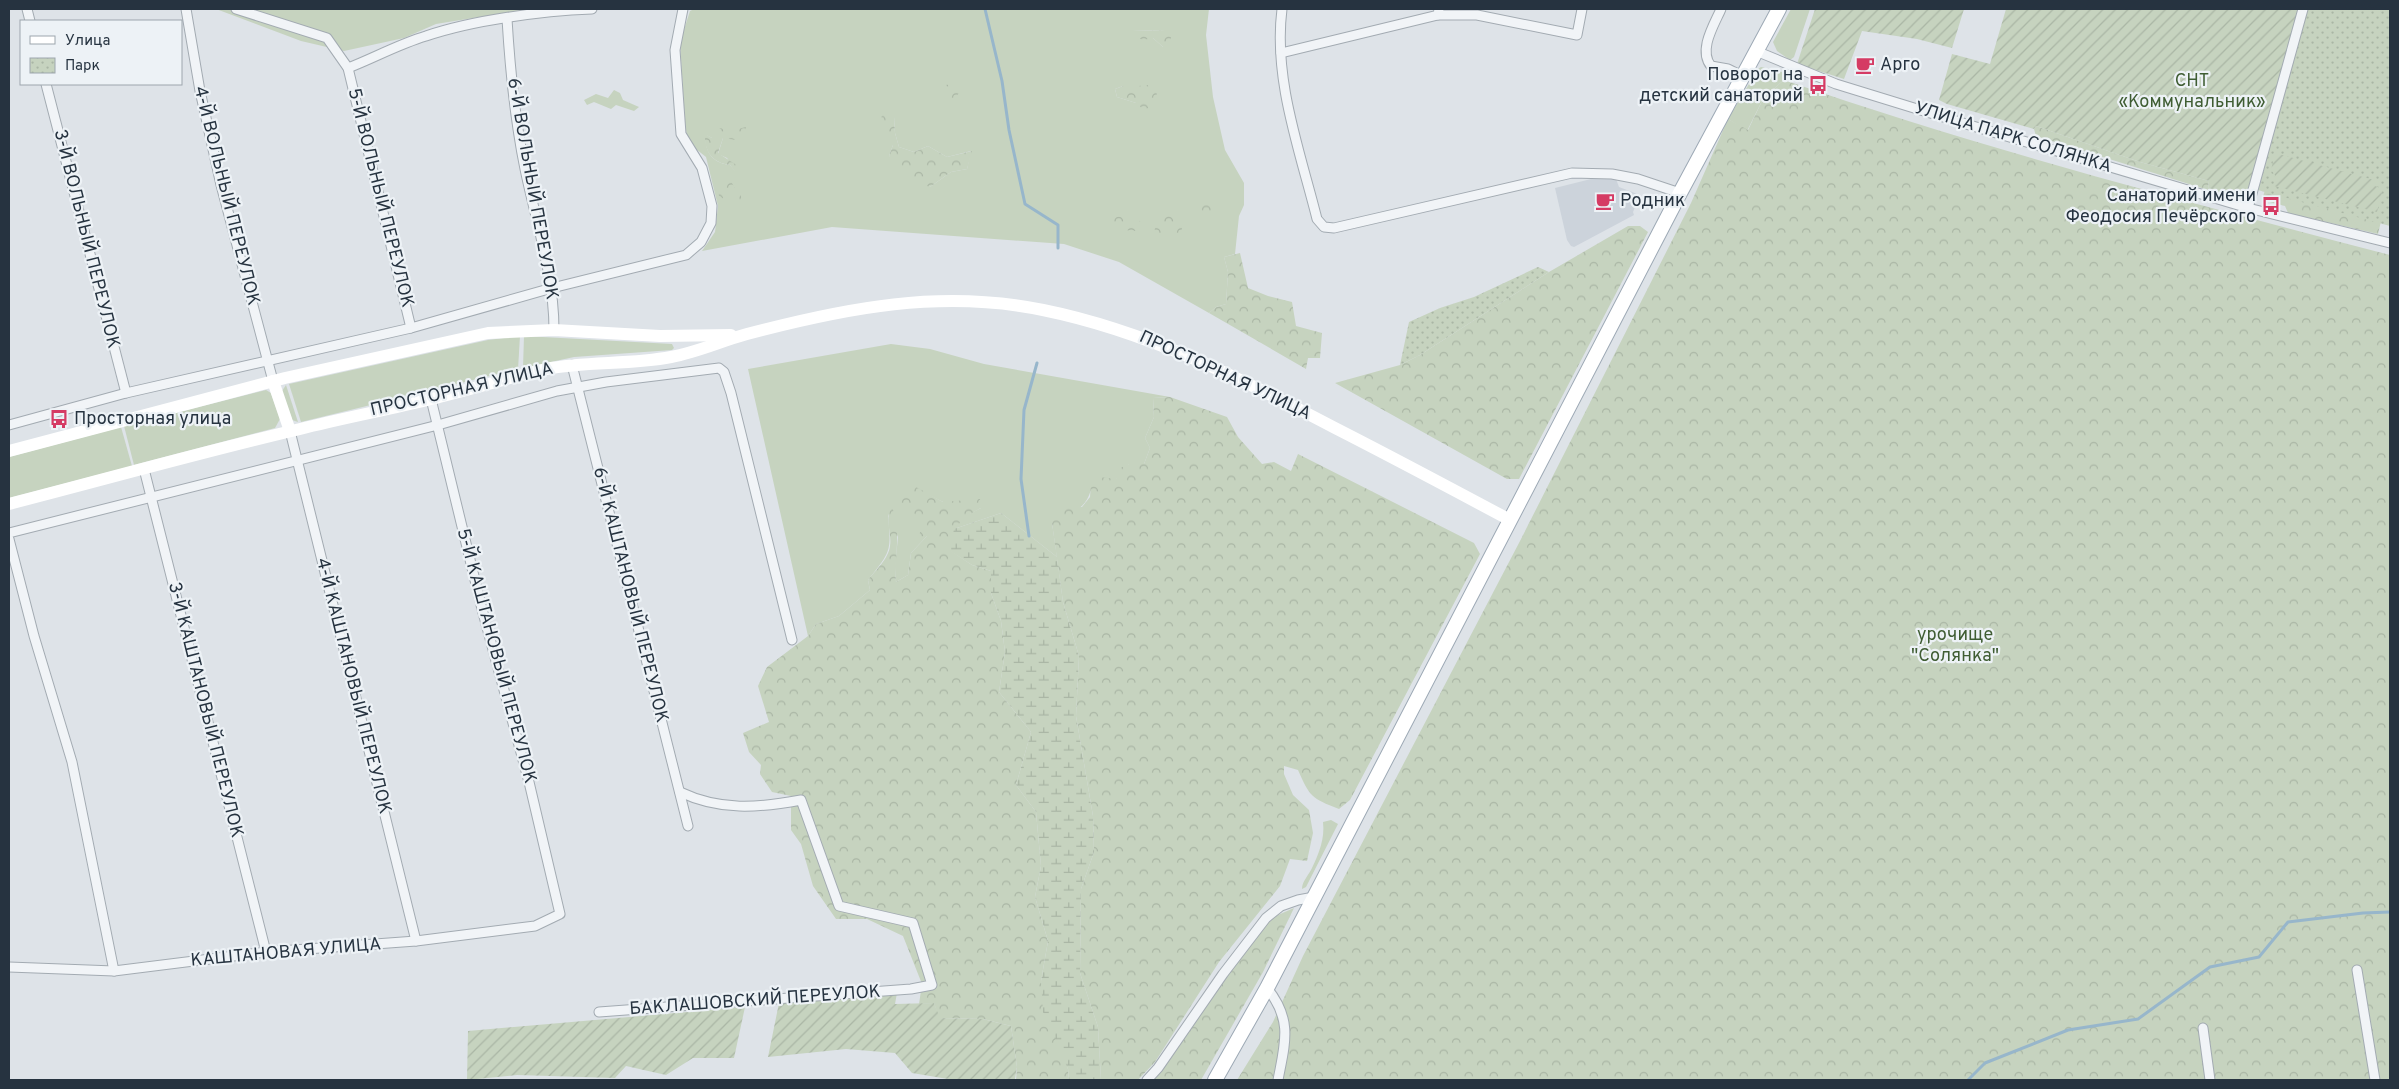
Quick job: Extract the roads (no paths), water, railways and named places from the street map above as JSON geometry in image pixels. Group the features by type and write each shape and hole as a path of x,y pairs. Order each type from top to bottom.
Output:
{"main road":[{"path":"1215,1080 1267,988 1678,197 1779,9"},
{"name":"ПРОСТОРНАЯ УЛИЦА","path":"9,504 290,431 431,399 520,375 572,365 641,361 682,354 702,350 743,335 890,304 960,299 1041,309 1128,332 1223,371 1510,520"},
{"name":"ПРОСТОРНАЯ УЛИЦА","path":"9,451 273,381 488,332 554,330 679,336 743,335"},
{"path":"679,336 685,339 688,344 687,350 682,354"},
{"path":"273,381 290,431"}],"street":[{"name":"4-Й ВОЛЬНЫЙ ПЕРЕУЛОК","path":"186,9 200,91 266,361 273,381"},
{"path":"236,9 326,38 348,68 424,36 448,29 565,10 592,9"},
{"path":"9,425 126,393 411,328 552,288 686,255 702,242 711,223 712,206 702,168 681,134 675,50 682,9"},
{"path":"1282,9 1281,53 1288,102 1317,219 1324,227 1334,228 1572,173 1612,174 1638,179 1678,197"},
{"path":"1281,53 1439,12 1478,15 1577,35 1582,9"},
{"path":"1722,9 1707,44 1707,61 1712,66 1728,69 1742,76"},
{"path":"2248,208 2303,9"},
{"name":"6-Й ВОЛЬНЫЙ ПЕРЕУЛОК","path":"507,19 511,80 523,158 552,288 554,330"},
{"name":"УЛИЦА ПАРК СОЛЯНКА","path":"1756,51 1844,86 2248,208 2390,243"},
{"name":"5-Й ВОЛЬНЫЙ ПЕРЕУЛОК","path":"348,68 411,328"},
{"name":"3-Й ВОЛЬНЫЙ ПЕРЕУЛОК","path":"46,85 126,393"},
{"name":"6-Й КАШТАНОВЫЙ ПЕРЕУЛОК","path":"572,365 688,826"},
{"path":"9,533 438,425 578,387 719,368 724,372 792,640"},
{"name":"5-Й КАШТАНОВЫЙ ПЕРЕУЛОК","path":"431,399 482,609 529,782 560,914"},
{"name":"4-Й КАШТАНОВЫЙ ПЕРЕУЛОК","path":"290,431 416,941"},
{"name":"3-Й КАШТАНОВЫЙ ПЕРЕУЛОК","path":"144,469 266,952"},
{"path":"9,539 34,636 72,762 114,971"},
{"name":"БАКЛАШОВСКИЙ ПЕРЕУЛОК","path":"598,1012 911,989 932,985 913,923 839,906 801,800 764,807 728,806 700,802 680,792"},
{"path":"1147,1080 1158,1068 1223,974 1266,918 1281,906 1314,897"},
{"name":"КАШТАНОВАЯ УЛИЦА","path":"9,967 114,971 266,952 416,941 535,926 560,914"},
{"path":"2357,970 2375,1080"},
{"path":"1267,988 1280,1006 1284,1022 1283,1056 1278,1080"},
{"path":"2203,1028 2210,1080"}],"waterway":[{"path":"985,9 1002,81 1009,130 1025,204 1058,225 1058,248"},
{"path":"1029,536 1021,479 1024,410 1037,363"},
{"path":"1968,1080 1985,1063 2068,1030 2138,1019 2210,967 2259,957 2288,922 2363,913 2390,912"}],"place":[{"name":"Арго","path":"1865,65"},
{"name":"Поворот на детский санаторий","path":"1818,85"},
{"name":"Родник","path":"1605,201"},
{"name":"Санаторий имени Феодосия Печёрского","path":"2271,206"},
{"name":"Просторная улица","path":"59,419"}],"park label":[{"name":"СНТ «Коммунальник»","path":"2192,91"},
{"name":"урочище \"Солянка\"","path":"1955,645"}]}
